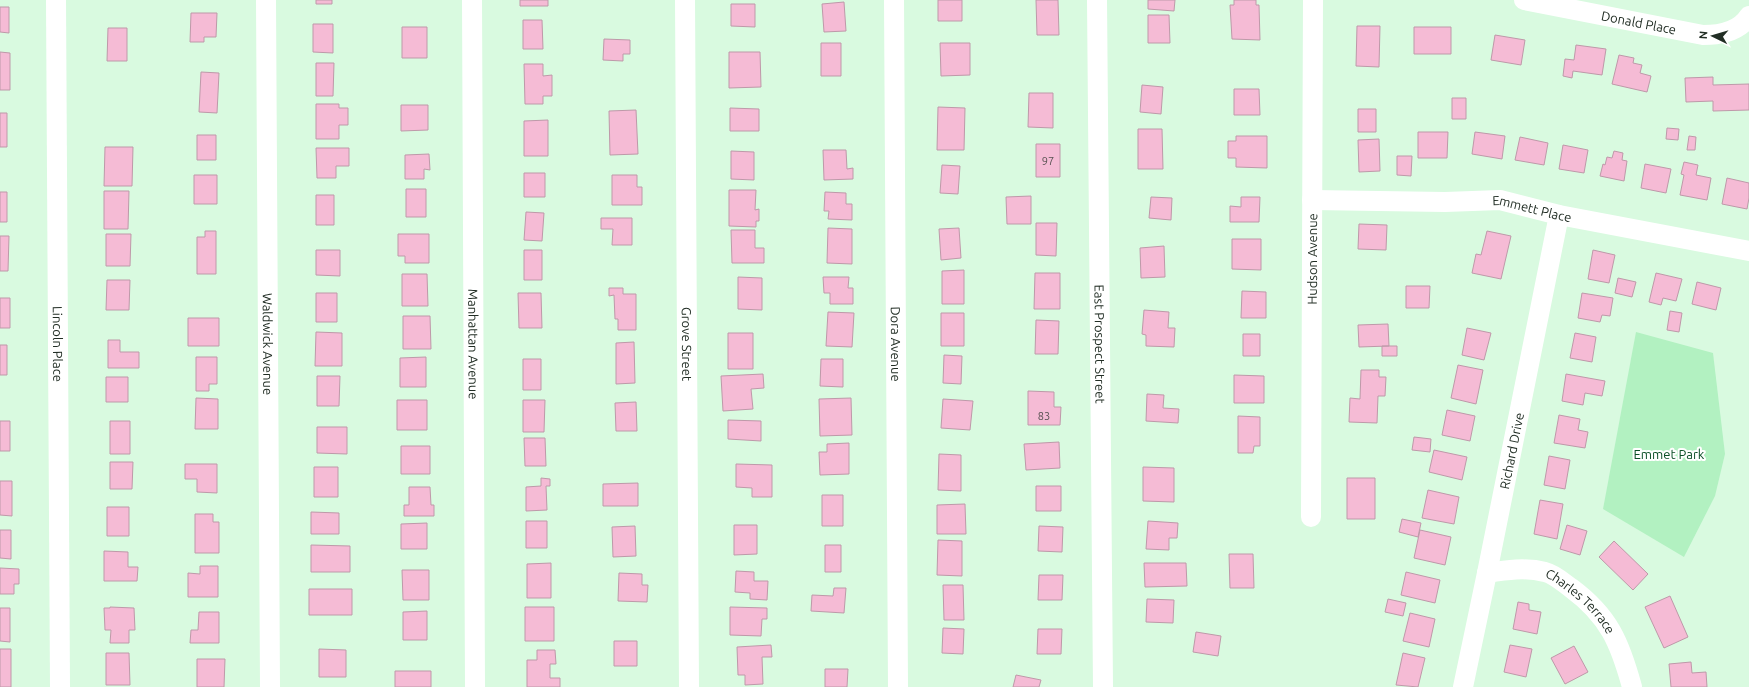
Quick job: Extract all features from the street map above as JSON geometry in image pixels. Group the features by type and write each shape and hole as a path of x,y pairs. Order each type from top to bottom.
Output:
{"street":[{"name":"Lincoln Place","path":"56,0 60,687"},
{"name":"Waldwick Avenue","path":"266,0 270,687"},
{"name":"Manhattan Avenue","path":"472,0 475,687"},
{"name":"Grove Street","path":"685,0 689,687"},
{"name":"Dora Avenue","path":"894,0 898,687"},
{"name":"East Prospect Street","path":"1097,0 1103,687"},
{"name":"Hudson Avenue","path":"1311,517 1313,0"},
{"name":"Donald Place","path":"1524,0 1703,35 1719,35 1735,29 1749,16"},
{"name":"Emmett Place","path":"1312,200 1446,202 1500,200 1559,215 1749,251"},
{"name":"Richard Drive","path":"1463,687 1559,215"},
{"name":"Charles Terrace","path":"1487,573 1528,569 1546,572 1583,597 1598,612 1617,639 1632,687"}],"green space":[{"name":"Emmet Park","path":"1636,332 1713,353 1725,454 1715,496 1684,557 1603,509"}],"building":[{"path":"316,0 332,0 332,4 316,4"},
{"path":"520,0 548,0 548,6 520,6"},
{"path":"938,0 962,0 962,21 938,21"},
{"path":"1036,0 1058,0 1059,35 1037,35"},
{"path":"1148,0 1175,0 1174,11 1148,9"},
{"path":"1234,0 1256,0 1256,5 1259,5 1260,40 1232,39 1230,5 1234,5"},
{"path":"844,2 846,31 824,32 822,4"},
{"path":"731,4 755,4 755,27 731,26"},
{"path":"0,7 9,7 9,33 0,32"},
{"path":"191,13 217,13 216,37 204,37 204,42 190,42"},
{"path":"1148,15 1169,15 1170,43 1148,43"},
{"path":"523,20 542,20 543,49 523,49"},
{"path":"313,24 333,24 333,53 313,52"},
{"path":"1357,26 1380,26 1379,67 1356,66"},
{"path":"402,27 427,27 427,58 402,58"},
{"path":"1414,27 1451,27 1451,54 1414,54"},
{"path":"108,28 127,28 127,61 107,61"},
{"path":"1495,35 1525,40 1521,65 1491,60"},
{"path":"604,39 630,40 630,54 623,54 623,61 603,60"},
{"path":"821,43 841,43 841,76 821,76"},
{"path":"940,43 970,43 970,75 941,76"},
{"path":"1576,45 1606,49 1602,75 1573,71 1572,78 1563,76 1565,59 1574,60"},
{"path":"0,52 10,53 10,90 0,90"},
{"path":"729,52 760,52 761,87 729,88"},
{"path":"1619,55 1634,58 1633,63 1642,65 1640,73 1651,76 1647,92 1612,84"},
{"path":"316,63 334,63 333,96 316,96"},
{"path":"524,64 543,64 543,76 552,75 552,96 543,96 543,104 525,104"},
{"path":"201,72 219,73 217,113 199,112"},
{"path":"1713,77 1713,85 1749,84 1749,110 1713,111 1713,101 1686,102 1685,78"},
{"path":"1142,85 1163,87 1161,114 1140,112"},
{"path":"1234,89 1259,89 1260,115 1234,115"},
{"path":"1029,93 1053,93 1053,128 1028,127"},
{"path":"1452,98 1466,98 1466,119 1452,119"},
{"path":"316,104 339,104 339,108 348,108 348,125 339,125 339,139 316,139"},
{"path":"401,105 428,105 428,130 401,131"},
{"path":"938,107 965,108 964,150 937,150"},
{"path":"730,108 759,109 759,131 730,131"},
{"path":"1358,109 1376,109 1376,132 1358,132"},
{"path":"636,110 638,154 610,155 609,111"},
{"path":"0,113 7,113 7,147 0,147"},
{"path":"548,120 548,156 524,156 524,121"},
{"path":"1667,128 1679,129 1678,140 1666,139"},
{"path":"1138,129 1162,129 1163,169 1138,169"},
{"path":"1418,132 1448,132 1447,158 1418,158"},
{"path":"1475,132 1505,136 1502,159 1472,154"},
{"path":"197,135 216,135 216,160 197,160"},
{"path":"1236,136 1267,136 1267,168 1236,167 1236,158 1228,158 1228,141 1236,141"},
{"path":"1689,136 1696,137 1695,150 1687,150"},
{"path":"1520,137 1548,143 1544,165 1515,160"},
{"path":"1379,139 1380,171 1359,172 1358,140"},
{"path":"1036,144 1060,144 1060,177 1036,177"},
{"path":"1563,145 1588,150 1584,173 1559,169"},
{"path":"105,147 133,147 132,186 104,186"},
{"path":"316,148 349,148 349,166 336,166 336,178 317,178"},
{"path":"823,150 846,150 847,169 853,168 853,179 824,180"},
{"path":"731,151 754,152 754,180 731,179"},
{"path":"1614,151 1623,153 1622,160 1627,161 1624,181 1600,176 1603,164 1605,165 1607,157 1612,158"},
{"path":"429,154 430,170 424,169 424,179 405,179 405,155"},
{"path":"1397,156 1412,156 1411,176 1397,175"},
{"path":"1684,162 1698,165 1696,175 1711,178 1707,200 1680,195 1684,175 1681,174"},
{"path":"1645,164 1671,169 1666,193 1641,188"},
{"path":"942,165 960,166 958,194 940,193"},
{"path":"524,173 545,173 545,197 524,197"},
{"path":"194,175 217,175 217,204 194,204"},
{"path":"612,175 637,175 637,187 642,187 642,205 612,205"},
{"path":"1727,178 1749,183 1747,209 1722,204"},
{"path":"406,189 426,189 426,217 406,217"},
{"path":"729,190 756,190 755,210 759,209 759,221 756,221 756,227 729,226"},
{"path":"104,191 129,191 128,229 104,229"},
{"path":"0,192 7,192 7,222 0,222"},
{"path":"825,192 846,193 846,204 852,204 852,220 828,219 829,211 824,211"},
{"path":"316,195 334,195 334,225 316,225"},
{"path":"1031,196 1031,224 1007,224 1006,197"},
{"path":"1151,197 1172,198 1171,220 1149,218"},
{"path":"1241,197 1260,197 1259,222 1230,222 1230,206 1241,207"},
{"path":"526,212 544,213 542,241 524,240"},
{"path":"601,218 632,218 632,245 612,245 613,229 601,229"},
{"path":"1036,223 1057,223 1056,256 1036,255"},
{"path":"1359,224 1387,225 1386,250 1358,249"},
{"path":"828,228 852,229 852,264 827,263"},
{"path":"959,228 961,258 941,260 939,229"},
{"path":"731,230 755,230 755,248 764,248 764,263 732,263"},
{"path":"205,231 216,231 216,274 197,274 197,237 205,237"},
{"path":"1487,231 1511,236 1501,279 1472,273 1476,254 1481,255"},
{"path":"106,234 131,234 130,266 106,266"},
{"path":"398,234 429,234 429,263 405,263 405,256 398,256"},
{"path":"0,236 9,236 8,271 0,271"},
{"path":"1232,239 1261,239 1261,270 1232,269"},
{"path":"1164,246 1165,277 1141,278 1140,248"},
{"path":"316,250 340,250 340,276 316,275"},
{"path":"524,250 542,250 542,280 524,280"},
{"path":"1593,250 1615,255 1609,283 1588,279"},
{"path":"964,270 964,304 942,304 942,271"},
{"path":"1035,273 1060,273 1060,309 1034,309"},
{"path":"1656,273 1682,279 1676,301 1663,298 1661,305 1649,302"},
{"path":"402,274 427,274 428,306 402,306"},
{"path":"738,277 762,278 762,310 738,309"},
{"path":"823,277 849,277 848,288 853,288 853,304 830,304 830,293 824,293"},
{"path":"1618,278 1636,282 1632,297 1615,293"},
{"path":"107,280 130,280 129,310 106,310"},
{"path":"1697,282 1721,288 1716,310 1692,304"},
{"path":"1406,286 1430,286 1429,308 1406,308"},
{"path":"609,288 623,288 623,294 636,294 636,330 618,330 618,319 615,319 614,295 609,296"},
{"path":"1242,291 1266,292 1266,318 1241,318"},
{"path":"316,293 337,293 337,322 316,322"},
{"path":"518,293 541,293 542,328 519,328"},
{"path":"1582,293 1613,298 1610,316 1602,315 1600,322 1578,318"},
{"path":"0,298 10,298 10,328 0,328"},
{"path":"1144,310 1169,312 1168,328 1175,328 1174,347 1146,346 1146,335 1142,334"},
{"path":"1670,311 1682,313 1679,332 1667,330"},
{"path":"828,312 854,313 852,347 826,346"},
{"path":"941,313 964,313 964,346 941,346"},
{"path":"403,316 430,316 431,349 403,349"},
{"path":"188,318 219,318 219,346 188,346"},
{"path":"1036,320 1059,321 1058,354 1035,354"},
{"path":"1388,324 1389,346 1359,347 1358,325"},
{"path":"1467,328 1491,333 1484,360 1462,355"},
{"path":"316,332 342,333 342,366 315,366"},
{"path":"728,333 753,333 753,369 728,369"},
{"path":"1575,333 1596,337 1592,362 1570,358"},
{"path":"1243,334 1260,334 1260,356 1243,356"},
{"path":"108,340 120,340 120,352 139,352 139,368 108,368"},
{"path":"634,342 635,383 616,384 616,343"},
{"path":"0,345 7,345 7,375 0,375"},
{"path":"1382,346 1397,346 1397,356 1382,356"},
{"path":"944,355 962,356 961,384 943,383"},
{"path":"196,357 217,357 217,384 209,384 209,391 196,391"},
{"path":"426,357 426,387 400,387 400,358"},
{"path":"523,359 541,359 541,390 523,390"},
{"path":"821,359 843,359 843,387 820,386"},
{"path":"1458,365 1483,370 1476,404 1451,398"},
{"path":"1361,370 1379,370 1379,377 1386,377 1385,396 1378,396 1377,423 1349,422 1350,398 1360,399"},
{"path":"763,374 764,388 751,389 753,409 723,411 721,376"},
{"path":"1566,374 1605,381 1602,396 1585,393 1583,405 1562,401"},
{"path":"1234,375 1264,376 1264,403 1234,403"},
{"path":"317,376 340,376 339,406 317,406"},
{"path":"106,377 128,377 128,402 106,402"},
{"path":"1028,391 1054,392 1054,407 1061,407 1060,425 1028,425"},
{"path":"1147,394 1164,395 1163,408 1179,409 1178,423 1146,421"},
{"path":"196,398 218,399 218,429 195,429"},
{"path":"851,398 852,435 820,436 819,399"},
{"path":"943,399 973,401 970,430 941,428"},
{"path":"397,400 427,400 427,430 397,430"},
{"path":"523,400 545,400 544,432 523,432"},
{"path":"636,402 637,431 616,431 615,403"},
{"path":"1447,410 1475,416 1470,441 1442,435"},
{"path":"1559,415 1580,419 1578,430 1588,432 1585,448 1554,443"},
{"path":"1238,416 1260,417 1260,446 1254,446 1253,453 1238,453"},
{"path":"728,420 761,421 761,441 728,439"},
{"path":"0,421 10,421 10,451 0,451"},
{"path":"110,421 130,421 130,454 110,454"},
{"path":"317,427 347,427 347,454 317,453"},
{"path":"1414,437 1431,439 1430,452 1412,450"},
{"path":"524,438 545,438 546,466 525,466"},
{"path":"1059,442 1060,468 1026,470 1024,444"},
{"path":"849,443 849,474 820,475 819,452 827,452 827,444"},
{"path":"401,446 430,446 430,474 401,474"},
{"path":"1434,450 1467,457 1462,480 1429,472"},
{"path":"939,454 961,455 961,491 938,490"},
{"path":"1549,456 1570,460 1565,489 1544,485"},
{"path":"110,462 133,462 132,489 110,489"},
{"path":"185,464 217,464 217,493 197,492 197,479 185,479"},
{"path":"736,464 772,465 772,497 752,497 752,488 736,487"},
{"path":"314,467 338,467 338,497 314,497"},
{"path":"1143,467 1174,468 1174,502 1143,501"},
{"path":"541,478 550,479 550,486 546,486 547,510 526,511 526,487 541,486"},
{"path":"1347,478 1375,478 1375,519 1347,519"},
{"path":"0,481 12,481 12,516 0,515"},
{"path":"638,483 638,506 603,506 603,484"},
{"path":"1036,486 1061,486 1061,511 1036,511"},
{"path":"409,487 430,487 431,505 434,505 434,516 404,516 404,505 409,505"},
{"path":"1428,490 1459,497 1454,524 1422,518"},
{"path":"822,495 843,495 843,526 822,526"},
{"path":"1540,500 1563,504 1557,539 1534,534"},
{"path":"965,504 966,534 937,534 937,505"},
{"path":"107,507 129,507 129,536 107,536"},
{"path":"311,512 339,513 339,534 311,534"},
{"path":"195,514 213,514 213,522 219,522 219,553 195,553"},
{"path":"1402,519 1421,523 1418,537 1399,532"},
{"path":"526,521 547,521 547,548 526,548"},
{"path":"1148,521 1178,523 1177,538 1169,538 1169,550 1146,549"},
{"path":"427,523 427,549 401,549 401,524"},
{"path":"734,525 757,525 757,554 734,555"},
{"path":"1567,525 1587,531 1580,555 1560,549"},
{"path":"635,526 636,556 613,557 612,527"},
{"path":"1039,526 1063,527 1062,552 1038,551"},
{"path":"0,530 11,530 11,559 0,558"},
{"path":"1420,530 1451,537 1445,565 1414,558"},
{"path":"938,540 962,541 962,576 937,575"},
{"path":"1614,541 1648,574 1633,590 1599,557"},
{"path":"311,545 350,546 350,572 311,572"},
{"path":"825,545 841,545 841,572 825,572"},
{"path":"104,551 128,552 128,567 138,567 137,581 104,581"},
{"path":"1229,554 1253,554 1254,588 1230,588"},
{"path":"551,563 551,598 527,598 527,564"},
{"path":"1144,563 1186,563 1187,586 1145,587"},
{"path":"200,566 218,566 218,597 188,597 188,573 200,574"},
{"path":"0,568 19,569 19,584 14,584 14,594 0,594"},
{"path":"402,570 429,570 429,600 403,600"},
{"path":"736,571 754,572 754,581 768,581 767,600 750,599 750,593 735,592"},
{"path":"1406,572 1440,580 1435,603 1401,595"},
{"path":"619,573 642,574 642,585 648,585 647,602 618,601"},
{"path":"1039,575 1063,575 1062,600 1038,600"},
{"path":"943,585 963,585 964,620 944,620"},
{"path":"834,588 846,588 844,613 811,611 812,595 833,596"},
{"path":"309,589 352,589 352,615 309,615"},
{"path":"1670,596 1688,637 1664,648 1645,607"},
{"path":"1147,599 1174,600 1173,623 1146,622"},
{"path":"1388,599 1406,603 1403,616 1385,612"},
{"path":"1518,602 1529,604 1529,610 1541,612 1537,634 1513,629"},
{"path":"525,607 554,607 554,641 525,641"},
{"path":"730,607 767,608 767,619 762,619 761,636 730,635"},
{"path":"0,608 10,608 10,642 0,641"},
{"path":"104,608 134,608 135,630 129,630 129,643 110,643 111,630 105,630"},
{"path":"427,611 427,640 403,640 403,612"},
{"path":"199,612 219,612 219,643 190,643 191,630 198,630"},
{"path":"1410,613 1435,619 1429,647 1403,641"},
{"path":"943,628 964,629 963,654 942,653"},
{"path":"1038,629 1062,629 1061,654 1037,654"},
{"path":"1196,632 1221,636 1218,656 1193,652"},
{"path":"614,641 637,641 637,666 614,666"},
{"path":"771,645 772,657 762,657 763,684 745,685 745,675 738,675 737,647"},
{"path":"1510,645 1532,649 1526,677 1504,672"},
{"path":"1574,646 1588,672 1565,684 1551,658"},
{"path":"0,649 11,649 11,687 0,687"},
{"path":"319,649 346,650 346,677 319,677"},
{"path":"537,650 555,650 556,664 550,664 550,678 560,678 560,687 527,687 527,660 537,660"},
{"path":"106,653 129,653 130,685 106,685"},
{"path":"1403,653 1425,658 1418,687 1396,685"},
{"path":"197,659 225,659 224,687 197,687"},
{"path":"1691,662 1692,673 1706,672 1707,687 1671,687 1669,664"},
{"path":"825,669 848,669 847,687 825,687"},
{"path":"395,671 431,671 431,687 395,687"},
{"path":"1016,675 1041,680 1039,687 1013,687"}]}
